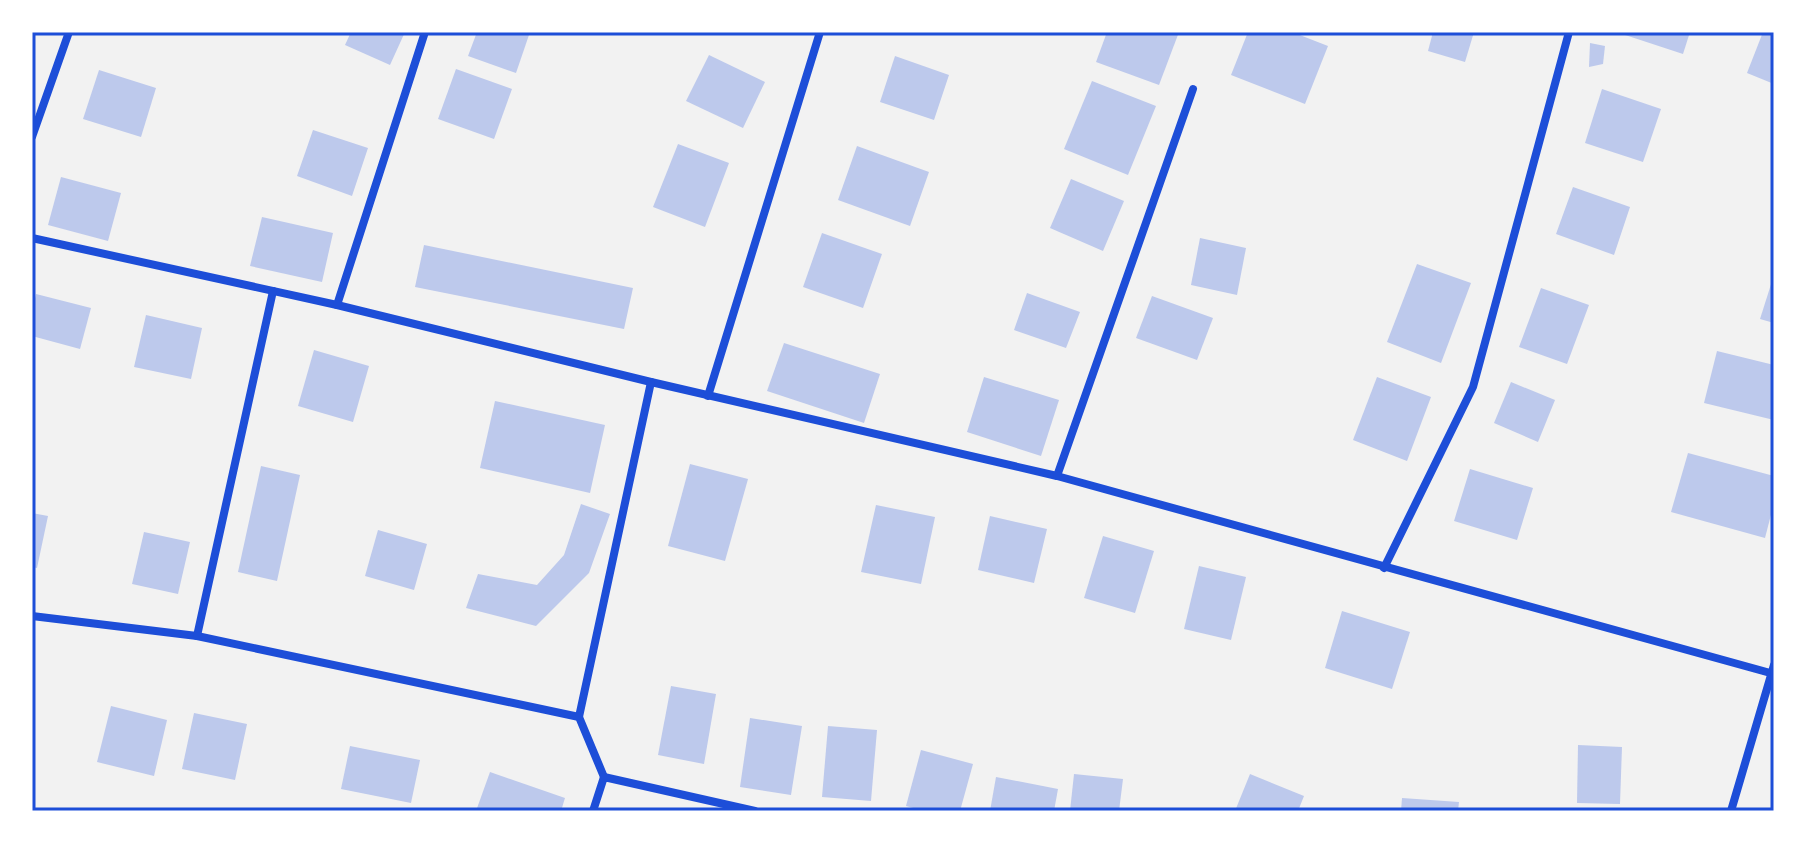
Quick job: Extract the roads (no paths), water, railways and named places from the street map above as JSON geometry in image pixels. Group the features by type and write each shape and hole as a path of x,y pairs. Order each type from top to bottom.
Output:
{"street":[{"path":"32,137 69,32"},
{"path":"337,305 425,32"},
{"path":"708,396 820,32"},
{"path":"1384,568 1473,387 1569,32"},
{"path":"1057,476 1193,89"},
{"path":"32,238 337,305 708,396 1057,476 1384,568 1773,671 1731,811"},
{"path":"197,636 273,291"},
{"path":"593,811 604,777 579,717 651,382"},
{"path":"32,616 197,636 579,717"},
{"path":"604,777 755,811"}]}
